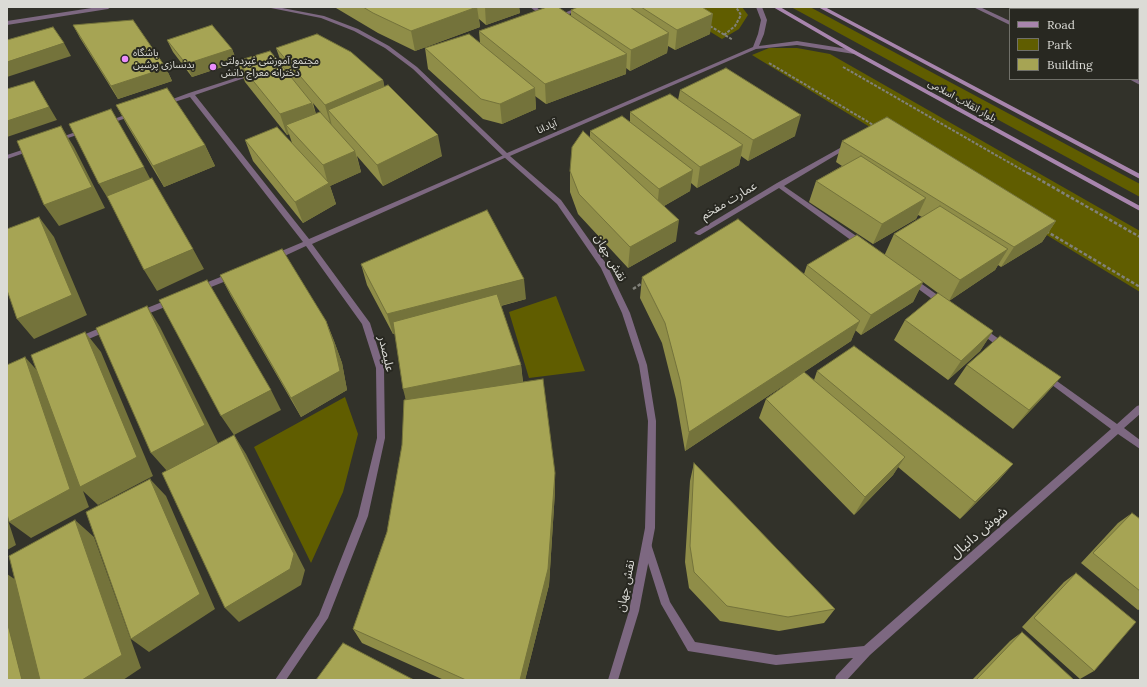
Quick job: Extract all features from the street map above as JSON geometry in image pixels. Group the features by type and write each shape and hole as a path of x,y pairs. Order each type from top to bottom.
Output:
{"main road":[{"name":"بلوار انقلاب اسلامی","path":"776,7 854,52 1140,208"},
{"name":"بلوار انقلاب اسلامی","path":"821,7 1140,177"}],"street":[{"path":"7,23 108,7"},
{"name":"نقش جهان","path":"269,7 322,17 356,30 387,47 415,68 506,156 559,202 604,267 626,313 643,365 652,421 650,528 634,611 613,680"},
{"path":"533,7 550,19"},
{"path":"542,22 584,7"},
{"path":"753,49 761,34 764,20 760,7"},
{"path":"976,7 1009,23"},
{"name":"آپادانا","path":"271,259 753,49 780,44 797,43 854,52"},
{"path":"161,104 262,70"},
{"name":"علیصدر","path":"191,94 308,243 366,323 380,368 381,438 363,516 323,618 280,680"},
{"path":"102,124 139,112"},
{"path":"51,142 88,129"},
{"name":"عمارت مفخم","path":"698,233 779,184 855,141"},
{"path":"7,157 36,147"},
{"path":"779,184 869,249"},
{"path":"132,318 242,271"},
{"path":"907,277 952,309"},
{"path":"73,342 117,324"},
{"path":"977,327 1009,350"},
{"path":"1041,374 1140,445"},
{"name":"شوش دانیال","path":"840,680 866,651 1140,409"},
{"path":"647,543 666,604 692,647 776,660 866,651"}],"path":[{"path":"724,35 736,26 741,15 736,7"},
{"path":"704,23 724,35 753,49 878,128 855,141"},
{"path":"839,65 1140,237"},
{"path":"1046,230 1140,287"},
{"path":"618,297 647,280"}],"green space":[{"path":"670,7 742,7 748,15 739,29 722,39"},
{"path":"791,7 810,7 1140,184 1140,197"},
{"path":"769,48 797,48 830,54 1140,231 1140,292 752,55"},
{"path":"556,296 585,371 529,378 509,312"},
{"path":"345,397 358,434 343,492 311,563 254,447"}],"building":[{"path":"363,7 477,7 411,31"},
{"path":"547,7 558,7 627,54 545,84 479,31"},
{"path":"578,7 630,7 669,33 631,50 571,10"},
{"path":"641,7 702,7 713,14 677,30"},
{"name":"باشگاه بدنسازی پرشین","path":"133,20 166,68 111,86 73,25"},
{"path":"212,25 232,49 186,64 167,40"},
{"path":"53,27 64,43 7,62 7,40"},
{"path":"317,34 351,52 383,80 325,105 276,48"},
{"path":"469,34 535,88 500,104 481,99 425,48"},
{"path":"270,51 312,103 280,114 237,61"},
{"path":"726,68 801,115 753,140 680,90"},
{"path":"34,81 49,107 7,121 7,89"},
{"path":"388,85 438,135 377,165 328,110"},
{"path":"167,88 205,145 153,166 116,105"},
{"path":"670,94 743,145 700,167 630,112"},
{"path":"111,109 144,167 99,184 69,124"},
{"path":"320,112 355,151 323,165 286,125"},
{"path":"622,116 693,170 659,189 590,131"},
{"path":"887,117 1056,221 1014,247 842,141"},
{"path":"61,126 92,187 44,205 17,141"},
{"path":"277,127 329,183 295,202 245,140"},
{"path":"583,131 679,220 630,247 579,194 570,171 572,147"},
{"path":"861,156 926,198 882,224 816,181"},
{"path":"152,178 193,249 144,270 107,196"},
{"path":"940,206 1008,249 960,280 894,234"},
{"path":"487,210 524,279 387,314 361,264"},
{"path":"39,217 72,295 17,319 7,290 7,229"},
{"path":"738,219 860,321 689,432 680,380 665,323 642,277"},
{"path":"857,235 923,282 871,315 807,265"},
{"path":"282,249 326,321 334,344 340,371 291,398 220,275"},
{"path":"207,280 271,390 221,416 159,300"},
{"path":"938,293 993,331 961,361 905,320"},
{"path":"497,294 521,365 403,389 393,322"},
{"path":"147,306 205,425 151,453 96,328"},
{"path":"85,332 137,457 80,487 31,355"},
{"path":"1000,336 1061,377 1029,410 967,365"},
{"path":"854,346 1013,464 975,502 817,371"},
{"path":"25,357 70,489 9,522 7,514 7,365"},
{"path":"804,372 905,457 865,497 766,399"},
{"path":"543,379 555,473 548,569 520,680 466,680 353,629 387,532 402,445 404,400"},
{"path":"234,435 294,554 290,569 225,608 162,473"},
{"path":"694,463 835,609 788,617 727,606 694,572 690,546"},
{"path":"150,479 200,594 131,639 86,512"},
{"path":"1132,513 1140,519 1140,591 1093,553"},
{"path":"75,520 122,655 82,680 40,680 9,556"},
{"path":"1076,573 1136,622 1094,671 1034,618"},
{"path":"7,621 22,680 7,680"},
{"path":"1022,632 1074,680 976,680"},
{"path":"343,643 414,680 316,680"}],"place":[{"name":"باشگاه بدنسازی پرشین","path":"125,59"},
{"name":"مجتمع آموزشی غیردولتی دخترانه معراج دانش","path":"213,67"}]}
